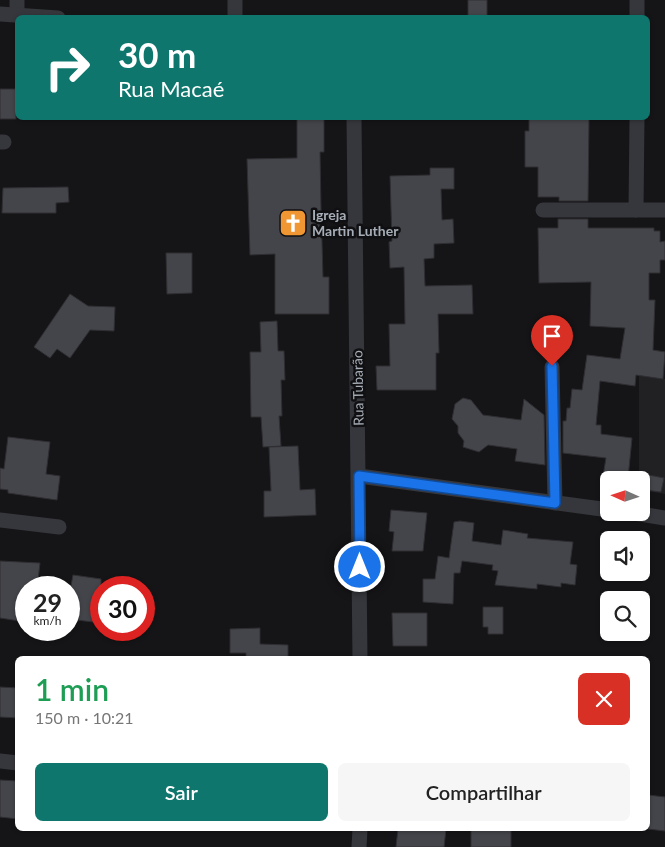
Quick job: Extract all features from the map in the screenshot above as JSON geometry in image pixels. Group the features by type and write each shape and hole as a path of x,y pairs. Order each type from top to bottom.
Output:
{"street":[{"path":"235,0 235,15"},
{"path":"637,0 637,15"},
{"path":"0,14 17,8 46,15"},
{"name":"Rua Tubarão","path":"354,120 360,656"},
{"path":"636,210 637,120"},
{"path":"543,210 665,210"},
{"path":"552,366 555,503"},
{"path":"359,476 600,509"},
{"path":"650,516 665,518"},
{"path":"0,520 59,527"},
{"path":"0,762 15,763"},
{"path":"359,847 360,831"}],"shaded area":[{"path":"639,375 665,379 665,494 650,492 650,471 639,471"}],"building":[{"path":"468,0 487,0 487,15 468,15"},
{"path":"0,89 15,89 15,119 0,119"},
{"path":"297,120 324,120 324,152 320,152 321,208 323,277 329,277 329,314 275,314 275,254 250,255 247,159 297,158"},
{"path":"529,120 589,120 588,201 559,201 559,197 538,197 538,167 525,167 525,131 529,131"},
{"path":"430,168 454,168 454,189 441,189 442,220 453,219 454,243 434,244 434,258 424,259 425,286 472,285 473,314 438,314 439,353 436,353 436,390 377,390 376,366 390,366 389,324 405,324 404,267 390,268 389,242 392,241 390,176 430,175"},
{"path":"68,187 69,202 56,203 56,213 2,213 3,188"},
{"path":"558,219 588,219 588,228 654,228 654,231 660,231 660,242 665,241 665,260 660,260 660,273 649,273 649,300 655,300 653,350 665,352 663,379 636,375 635,386 600,381 596,425 601,425 601,434 632,438 629,471 604,471 606,458 563,453 563,421 566,421 567,408 570,408 572,389 582,390 587,355 620,359 625,328 590,326 591,282 539,283 538,228 558,228"},
{"path":"166,253 192,253 192,293 167,294"},
{"path":"70,294 88,306 115,307 114,331 90,330 70,358 57,349 50,358 34,347"},
{"path":"277,321 278,351 284,351 285,380 281,380 282,416 279,416 281,446 263,447 261,417 251,417 250,352 261,352 260,322"},
{"path":"463,398 471,400 483,415 521,420 524,399 544,415 545,465 515,461 517,449 488,445 479,452 463,447 464,441 458,433 458,426 452,419 455,404"},
{"path":"8,437 50,442 46,474 60,476 57,500 8,493 8,490 0,489 0,468 4,469"},
{"path":"298,446 300,490 315,489 316,515 264,517 264,491 271,491 269,447"},
{"path":"650,475 664,478 661,492 650,491"},
{"path":"391,510 427,513 423,551 392,551 394,532 389,531"},
{"path":"454,522 474,523 472,541 501,545 503,530 528,534 527,538 573,542 570,564 577,565 575,585 561,583 561,587 537,584 537,589 495,585 498,571 492,570 493,565 462,561 460,573 454,573 453,604 423,602 423,579 435,579 438,556 449,558"},
{"path":"0,561 40,563 38,576 15,576 15,620 0,618"},
{"path":"80,576 90,577 90,622 80,620"},
{"path":"483,607 503,607 503,634 488,634 488,627 483,627"},
{"path":"392,613 427,613 427,646 393,646"},
{"path":"260,628 260,644 288,645 288,656 246,656 246,653 230,653 230,629"},
{"path":"0,687 15,688 15,718 0,717"},
{"path":"0,780 15,781 15,819 0,817"},
{"path":"650,795 665,797 665,831 650,829"},
{"path":"398,831 446,831 444,847 396,847"},
{"path":"471,831 511,831 511,847 471,847"}],"place":[{"name":"Igreja Martin Luther","path":"293,223"}],"route":[{"path":"360,567 359,476 555,503 552,366"}]}
